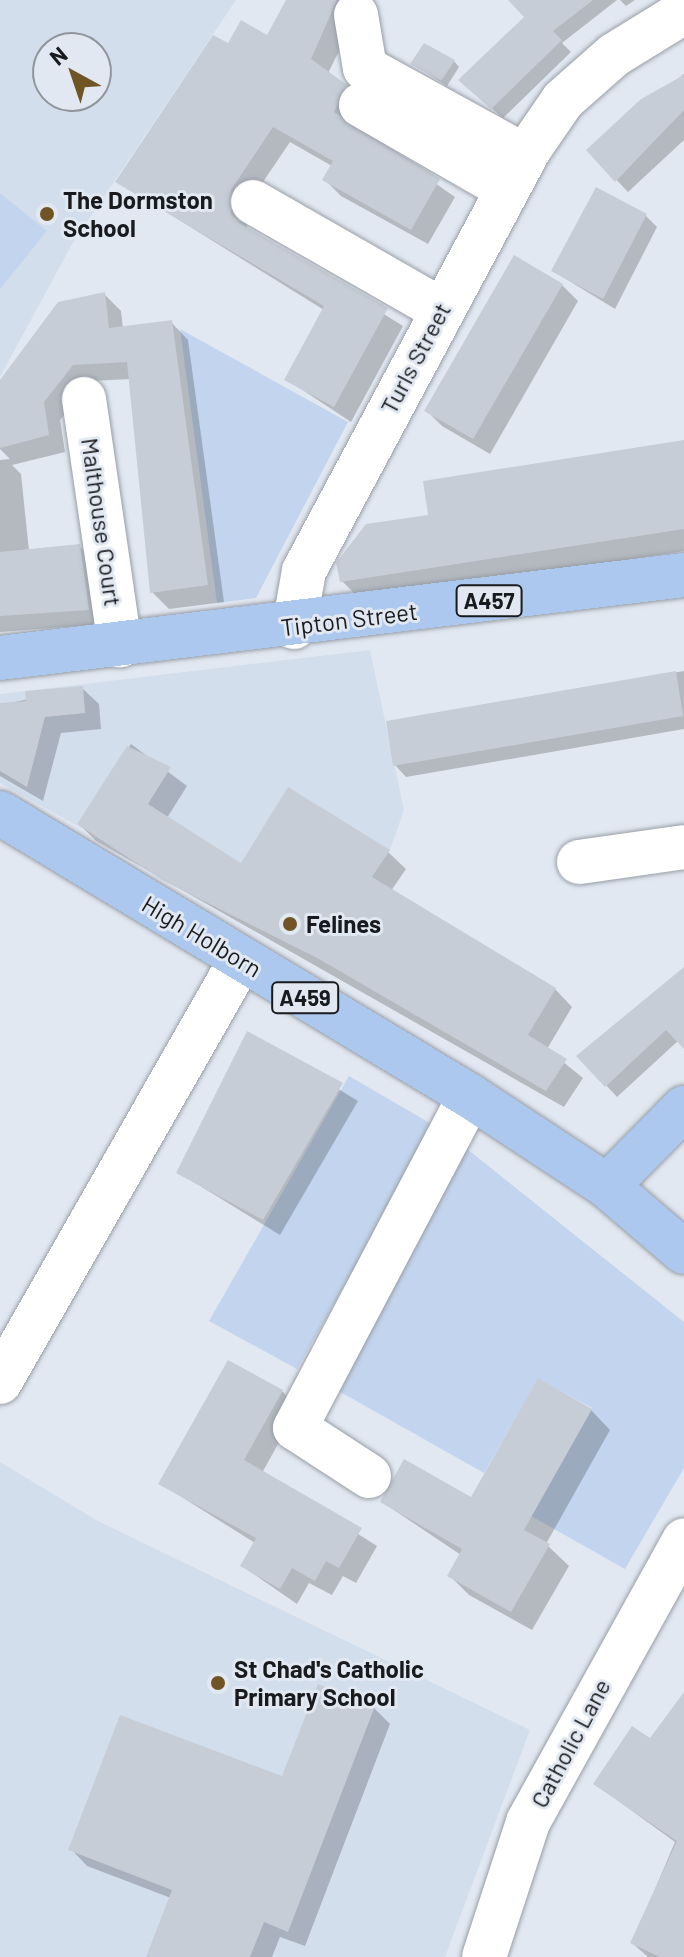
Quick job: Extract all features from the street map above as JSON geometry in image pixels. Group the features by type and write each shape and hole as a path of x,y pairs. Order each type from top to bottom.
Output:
{"main road":[{"name":"Tipton Street","path":"4,660 294,627 684,575"},
{"name":"High Holborn","path":"0,813 470,1096 607,1186"},
{"path":"607,1186 684,1108"},
{"name":"A459","path":"607,1186 684,1252"}],"street":[{"name":"Turls Street","path":"294,627 304,571 440,309 516,173 563,100 614,55 684,12"},
{"path":"356,15 365,68 516,173"},
{"path":"361,105 516,173"},
{"path":"253,202 440,309"},
{"name":"Malthouse Court","path":"84,399 120,645"},
{"path":"579,862 684,847"},
{"path":"0,1382 241,960"},
{"path":"369,1476 295,1428 470,1096"},
{"name":"Catholic Lane","path":"484,1957 528,1822 684,1540"}],"shaded area":[{"name":"The Dormston School","path":"0,0 236,0 71,246 0,377"},
{"path":"0,193 47,231 0,289"},
{"path":"180,329 348,422 256,598 217,603"},
{"path":"370,650 404,810 390,850 319,959 0,783 0,694"},
{"path":"349,1076 435,1126 297,1369 209,1321"},
{"path":"457,1141 684,1322 684,1468 625,1569 531,1516 592,1408 538,1379 484,1473 319,1380"},
{"name":"St Chad's Catholic Primary School","path":"0,1462 98,1521 530,1730 445,1957 0,1957"}],"building":[{"path":"286,0 337,0 311,59 347,85 334,112 440,179 411,230 322,180 333,161 273,127 231,190 231,214 241,224 388,308 334,407 284,380 324,306 115,182 213,35 228,43 241,20 267,35"},
{"path":"508,0 593,0 553,31 562,40 491,109 458,80 524,17"},
{"path":"424,43 455,60 441,81 410,64"},
{"path":"684,75 684,110 615,182 586,150 641,99"},
{"path":"596,187 647,214 603,299 551,271"},
{"path":"514,255 563,284 473,439 424,411"},
{"path":"105,292 109,328 172,320 208,585 150,593 127,362 73,365 44,402 49,435 0,448 0,380 58,302"},
{"path":"684,440 684,529 340,582 336,563 366,524 428,515 423,481"},
{"path":"80,544 89,610 0,616 0,552"},
{"path":"676,671 683,716 393,766 386,721"},
{"path":"83,686 85,713 45,717 27,787 0,771 0,703 26,701 25,691"},
{"path":"127,746 171,767 148,804 241,863 288,787 390,850 372,877 556,988 528,1035 567,1059 546,1091 319,959 162,880 77,824"},
{"path":"684,967 684,1049 666,1030 605,1087 576,1056"},
{"path":"247,1031 343,1083 263,1220 176,1173"},
{"path":"228,1360 283,1390 244,1460 362,1528 339,1568 326,1561 315,1581 292,1568 280,1589 240,1566 256,1538 158,1484"},
{"path":"538,1378 592,1409 524,1530 550,1544 511,1612 447,1576 462,1549 380,1502 404,1459 471,1497"},
{"path":"318,1684 375,1706 288,1932 264,1922 250,1957 146,1957 172,1890 68,1850 120,1715 282,1776"},
{"path":"684,1692 684,1957 660,1957 630,1943 677,1841 593,1784 632,1726 650,1738"}],"place":[{"name":"The Dormston School","path":"47,214"},
{"name":"Felines","path":"290,924"},
{"name":"St Chad's Catholic Primary School","path":"218,1683"}]}
